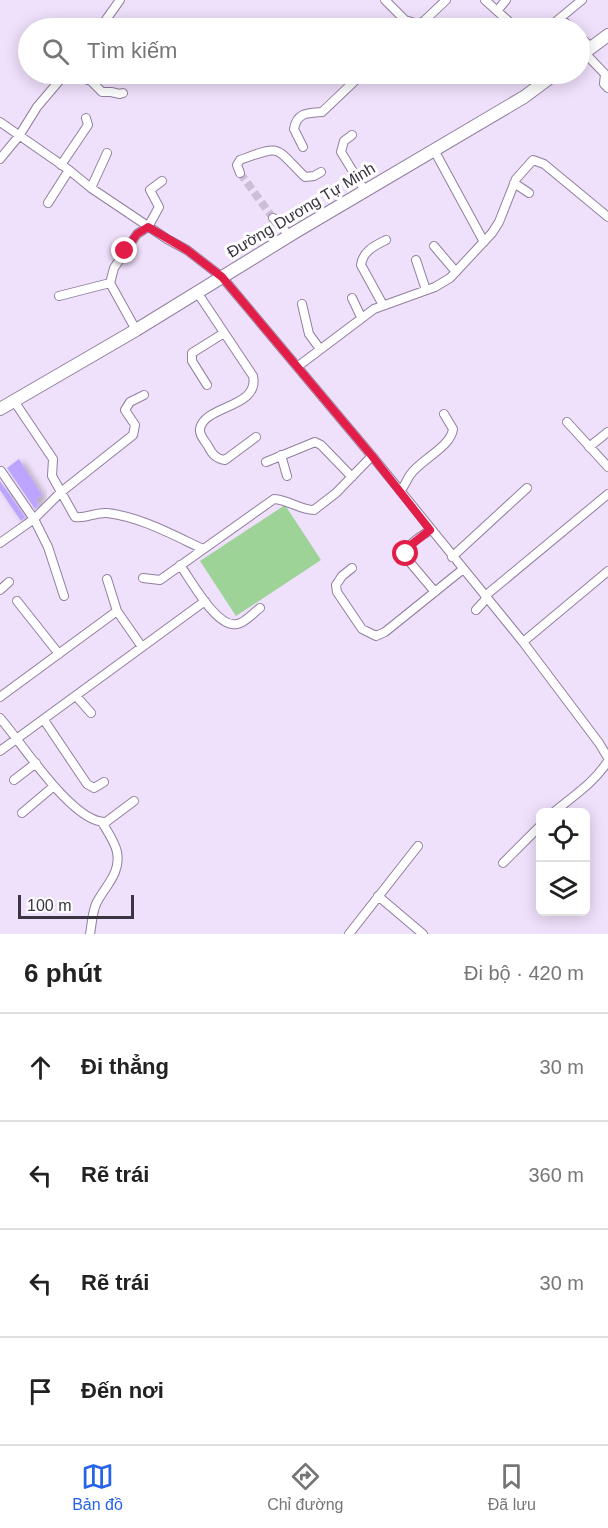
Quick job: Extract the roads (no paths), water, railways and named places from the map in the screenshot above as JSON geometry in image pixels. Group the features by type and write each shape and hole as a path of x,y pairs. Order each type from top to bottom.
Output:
{"highway":[{"path":"590,48 608,35"},
{"name":"Đường Dương Tự Minh","path":"0,409 136,330 524,97 542,84"}],"street":[{"path":"107,18 120,0"},
{"path":"385,0 403,18"},
{"path":"427,18 446,0"},
{"path":"485,0 505,18"},
{"path":"497,11 506,0"},
{"path":"560,18 582,0"},
{"path":"590,58 604,74 604,84 608,88"},
{"path":"53,88 54,84"},
{"path":"0,159 56,84"},
{"path":"95,84 102,92 123,93"},
{"path":"303,147 294,129 297,119 308,112 322,112 351,84"},
{"path":"48,203 88,125 86,118"},
{"path":"0,122 91,188 148,227 187,250 222,277 372,456 522,642 599,743 608,760 594,780 560,808"},
{"path":"352,135 344,141 341,152 365,191"},
{"path":"240,173 237,165 240,160 270,149 280,152 305,177 310,178 321,172"},
{"path":"434,150 484,242"},
{"path":"91,188 106,153"},
{"path":"297,367 362,317 382,305 426,290 450,278 484,242 499,222 514,183 533,160 544,164 608,217"},
{"path":"136,330 110,283 114,268 137,234 148,227 159,207 150,190 162,181"},
{"path":"514,183 529,193"},
{"path":"273,218 290,236"},
{"path":"382,305 361,265 366,252 386,240"},
{"path":"434,246 456,272"},
{"path":"416,260 426,290"},
{"path":"59,296 110,283"},
{"path":"197,292 253,376 254,382 252,390 246,396 205,420 200,428 201,435 211,452 219,460 225,460 256,437"},
{"path":"352,298 362,317"},
{"path":"302,304 309,334 320,349"},
{"path":"207,385 192,360 192,352 224,333"},
{"path":"0,543 34,519 61,492 133,435 135,425 125,410 130,402 144,395"},
{"path":"14,401 53,459 52,476 75,517 80,518 99,513 127,517 204,549"},
{"path":"400,491 411,473 450,438 453,429 444,414"},
{"path":"567,422 608,467"},
{"path":"590,447 608,432"},
{"path":"266,462 315,442 321,445 352,477"},
{"path":"281,455 287,476"},
{"path":"143,578 160,580 274,499 283,499 304,509 314,510 372,456"},
{"path":"2,471 34,519 48,547 64,596"},
{"path":"452,557 527,488"},
{"path":"476,609 486,597 608,494"},
{"path":"430,530 407,548 406,554 408,560 435,592"},
{"path":"180,565 221,621 234,625 239,624 260,608"},
{"path":"352,568 336,585 337,592 362,630 376,636 386,632 462,570"},
{"path":"522,642 608,571"},
{"path":"107,579 117,611 142,647"},
{"path":"0,590 9,582"},
{"path":"17,601 59,654"},
{"path":"0,751 205,601"},
{"path":"0,697 117,611"},
{"path":"76,696 91,713"},
{"path":"0,718 54,786 72,806 83,814 106,822 134,801"},
{"path":"44,720 87,784 94,788 104,782"},
{"path":"14,780 36,763"},
{"path":"22,813 54,786"},
{"path":"90,934 94,909 112,881 117,856 116,849 102,822"},
{"path":"502,863 536,830"},
{"path":"349,934 418,846"},
{"path":"378,896 423,934"}],"tunnel":[{"path":"240,173 273,218"}]}
